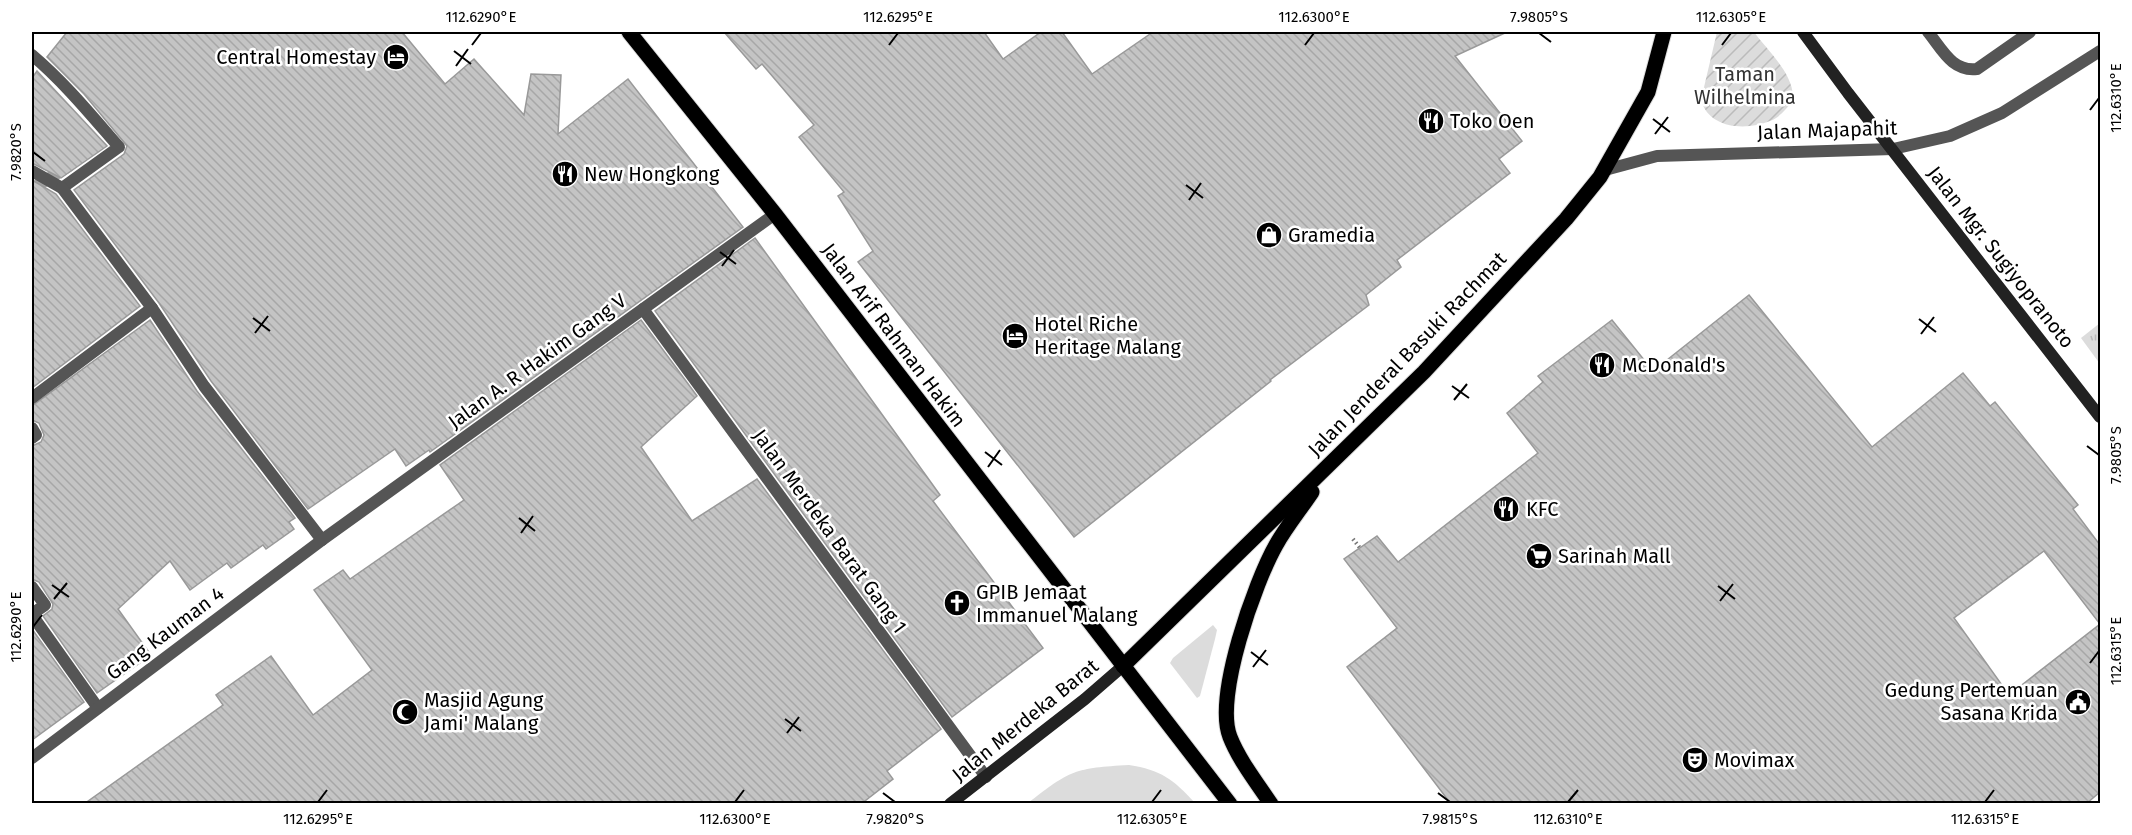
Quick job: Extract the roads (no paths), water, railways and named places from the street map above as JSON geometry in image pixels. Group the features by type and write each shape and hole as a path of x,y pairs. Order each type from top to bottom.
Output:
{"main road":[{"name":"Jalan Arif Rahman Hakim","path":"629,32 775,214 1230,804"},
{"name":"Jalan Jenderal Basuki Rachmat","path":"1123,666 1424,372 1566,219 1605,170 1648,93 1664,32"},
{"path":"1803,32 1893,150"},
{"name":"Jalan Mgr. Sugiyopranoto","path":"1893,150 2100,417"},
{"path":"1270,803 1229,737 1226,708 1230,678 1254,591 1271,554 1332,463"},
{"name":"Jalan Merdeka Barat","path":"950,804 1085,699 1123,666"}],"street":[{"path":"1928,32 1956,67 1968,70 1977,69 2030,32"},
{"name":"Jalan Majapahit","path":"1605,170 1657,156 1893,150 1950,136 2002,113 2100,51"},
{"path":"32,55 52,73 119,147 58,187"},
{"path":"35,173 58,187 152,308 204,386 322,540"},
{"name":"Jalan A. R Hakim Gang V","path":"322,540 775,214"},
{"path":"32,398 152,308"},
{"name":"Jalan Merdeka Barat Gang 1","path":"643,309 986,777"},
{"path":"32,428 36,435 32,438"},
{"name":"Gang Kauman 4","path":"32,758 322,540"},
{"path":"32,587 45,605 32,614 98,708"}],"waterway":[{"path":"32,189 69,166"}],"place":[{"name":"Central Homestay","path":"396,57"},
{"name":"Toko Oen","path":"1431,121"},
{"name":"New Hongkong","path":"565,174"},
{"name":"Gramedia","path":"1269,235"},
{"name":"Hotel Riche Heritage Malang","path":"1015,336"},
{"name":"McDonald's","path":"1602,365"},
{"name":"KFC","path":"1506,509"},
{"name":"Sarinah Mall","path":"1539,556"},
{"name":"GPIB Jemaat Immanuel Malang","path":"957,603"},
{"name":"Gedung Pertemuan Sasana Krida","path":"2078,702"},
{"name":"Masjid Agung Jami' Malang","path":"405,712"},
{"name":"Movimax","path":"1695,760"}],"park label":[{"name":"Taman Wilhelmina","path":"1745,86"}]}
